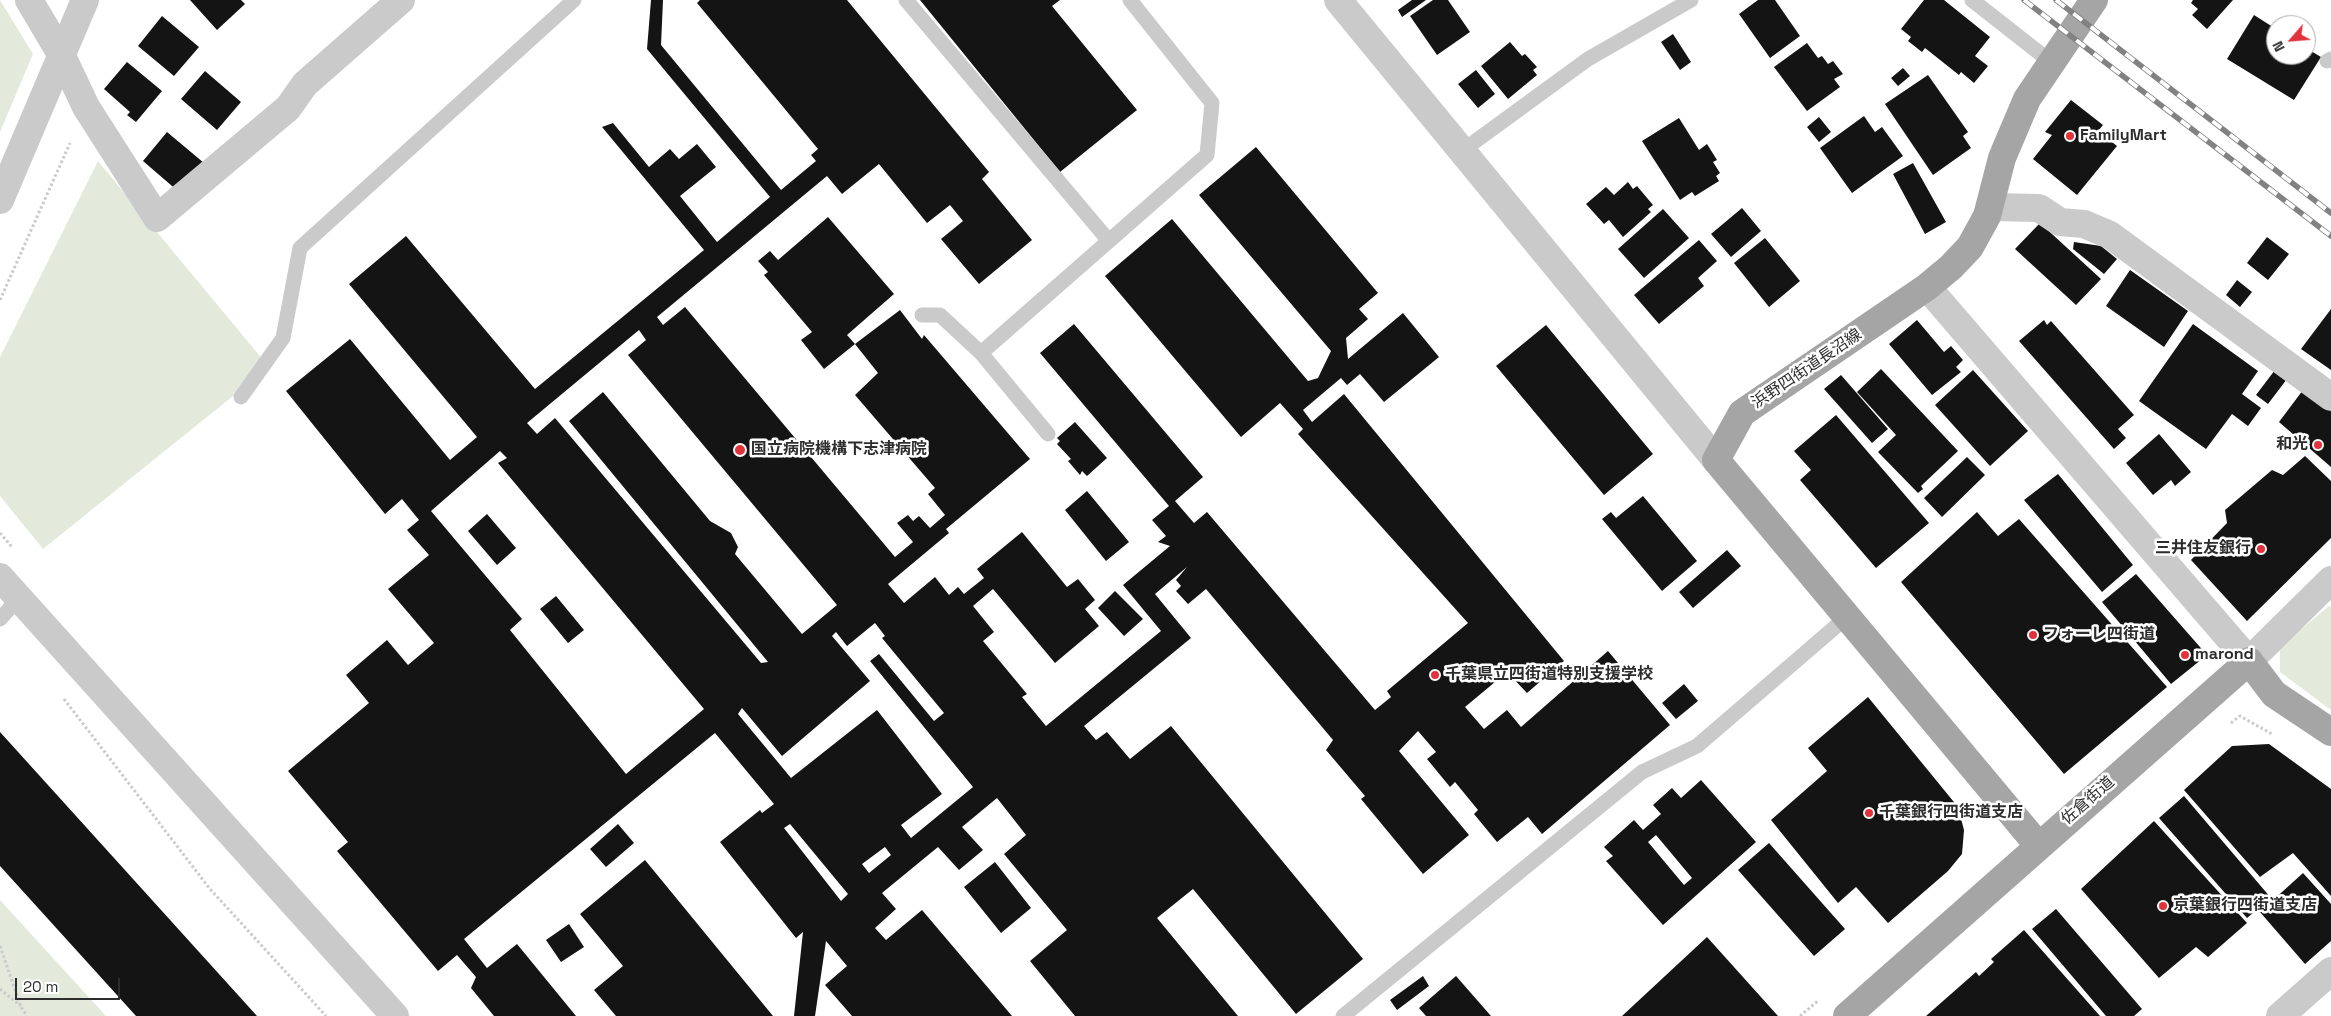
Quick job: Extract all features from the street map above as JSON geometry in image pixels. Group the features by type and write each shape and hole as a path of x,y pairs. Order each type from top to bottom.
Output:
{"main road":[{"name":"浜野四街道長沼線","path":"1716,460 1742,413 1927,287 1951,267 1970,247 1988,216 2002,158 2027,99 2094,0"},
{"path":"1716,460 2038,845"},
{"path":"2249,661 2274,694 2331,732"},
{"name":"佐倉街道","path":"1847,1016 2038,845 2249,661"}],"street":[{"path":"30,0 61,54 86,107 157,218 288,108 305,84 401,0"},
{"path":"0,200 61,54 86,0"},
{"path":"1338,0 1716,460"},
{"path":"1990,206 2039,208 2060,222 2084,224 2110,235 2331,397"},
{"path":"1927,287 2249,661 2331,580"},
{"path":"0,576 391,1015"},
{"path":"2289,1014 2331,972"}],"lane":[{"path":"241,397 283,338 300,248 574,0"},
{"path":"906,0 1109,241"},
{"path":"981,353 1207,155 1212,103 1130,0"},
{"path":"1462,150 1588,59 1691,0"},
{"path":"1972,0 2051,62"},
{"path":"922,315 940,315 981,353 1048,434"},
{"path":"0,619 19,598"},
{"path":"1343,1016 1642,772 1697,746 1848,616"}],"path":[{"path":"0,300 86,107"},
{"path":"61,696 210,889 326,1016"},
{"path":"2225,729 2240,716 2273,735"},
{"path":"0,946 21,1007 27,1016"},
{"path":"0,989 21,1007"}],"green space":[{"path":"0,0 33,54 0,132"},
{"path":"98,161 269,367 43,549 0,496 0,357"},
{"path":"2329,606 2331,607 2331,710 2280,672 2280,647"},
{"path":"0,900 106,1016 0,1016"}],"building":[{"path":"190,0 241,0 245,4 217,30"},
{"path":"651,0 663,0 661,45 781,190 816,161 811,155 818,149 697,3 700,0 847,0 989,172 982,179 1032,240 979,284 941,239 963,221 950,205 927,223 879,164 842,194 827,176 657,317 663,325 685,307 895,557 913,542 897,523 908,515 913,521 919,516 930,528 945,515 928,494 935,488 855,395 878,373 855,344 900,310 922,339 924,335 1030,459 946,529 949,533 888,584 904,603 935,577 949,595 958,587 964,594 984,578 977,569 1022,532 1067,587 1078,579 1095,600 1085,609 1099,626 1055,663 993,589 973,606 994,632 983,641 1027,694 1022,697 1046,726 1161,631 1123,585 1170,546 1158,542 1166,536 1152,520 1169,506 1040,353 1074,324 1203,477 1175,501 1194,523 1207,512 1375,710 1391,697 1387,691 1468,623 1298,434 1303,429 1280,403 1241,437 1105,276 1172,219 1308,381 1318,378 1331,351 1199,195 1256,147 1378,293 1359,309 1368,319 1346,338 1348,359 1403,313 1439,357 1384,402 1360,374 1347,385 1341,378 1303,410 1312,422 1344,394 1564,661 1527,693 1507,672 1465,707 1484,729 1507,710 1521,727 1608,651 1670,725 1542,834 1528,817 1497,842 1474,814 1478,810 1455,782 1450,787 1427,759 1436,752 1418,731 1399,751 1469,835 1423,874 1361,799 1365,796 1326,750 1333,740 1206,589 1188,604 1176,591 1181,586 1176,580 1187,567 1155,594 1191,638 1084,726 1096,740 1107,732 1130,759 1171,726 1363,959 1296,1014 1193,889 1157,918 1238,1016 1075,1016 1030,961 1067,930 1004,854 1026,835 997,798 962,827 983,850 959,870 938,847 882,893 896,909 875,928 886,940 922,910 1012,1016 852,1016 825,985 847,966 826,941 815,1016 794,1016 803,932 796,938 720,842 760,810 762,813 774,804 715,733 464,939 487,968 517,944 576,1016 494,1016 471,988 476,977 457,955 438,971 337,851 348,842 288,771 369,703 346,675 387,640 408,665 434,643 388,589 429,555 407,530 419,520 402,499 385,514 286,391 350,339 450,460 477,437 349,284 406,236 535,389 704,250 602,127 613,123 649,167 670,149 679,159 697,144 716,167 680,196 717,242 770,197 647,49","holes":["639,330 646,340 628,355 837,605 802,634 735,554 738,547 731,533 710,521 603,392 569,421 768,662 761,663 555,418 537,434 527,423","500,451 507,458 498,463 704,709 626,774 510,630 522,619 431,511","875,623 885,636 882,638 944,713 934,721 879,654 870,661 973,787 911,838 901,825 942,794 877,710 791,778 738,714 742,708 782,756 870,681 832,636 836,632 847,646","790,824 848,894 841,901 784,828","885,847 891,855 869,873 862,864"]},
{"path":"920,0 1060,0 1052,6 1137,110 1060,172"},
{"path":"1412,0 1426,0 1402,17 1398,10"},
{"path":"1433,0 1448,0 1470,32 1437,55 1410,16"},
{"path":"1758,0 1775,0 1800,36 1770,58 1739,14"},
{"path":"1924,0 1944,0 1990,37 1975,56 1988,66 1974,83 1961,72 1959,75 1925,48 1922,52 1908,41 1911,37 1901,29"},
{"path":"2193,0 2233,0 2207,29 2192,15 2198,9 2191,3"},
{"path":"2254,15 2266,23 2266,65 2316,65 2294,100 2227,59"},
{"path":"162,16 199,47 174,76 138,46"},
{"path":"1673,34 1691,62 1680,70 1661,42"},
{"path":"1510,42 1522,56 1525,54 1537,67 1533,70 1537,75 1508,99 1481,66"},
{"path":"1807,43 1818,58 1822,56 1828,64 1833,61 1843,74 1834,79 1840,87 1807,111 1774,67"},
{"path":"2316,54 2321,57 2316,65"},
{"path":"127,62 162,91 136,122 127,115 130,112 104,89"},
{"path":"1903,68 1910,76 1898,86 1891,78"},
{"path":"1476,70 1495,94 1478,108 1458,84"},
{"path":"205,71 241,102 217,130 181,99"},
{"path":"1928,75 1968,132 1963,136 1971,148 1933,175 1885,104"},
{"path":"2071,100 2103,125 2098,131 2117,146 2077,195 2033,159 2052,135 2045,132"},
{"path":"1864,116 1875,132 1882,127 1903,156 1852,193 1820,148"},
{"path":"1819,117 1831,132 1819,142 1807,127"},
{"path":"1679,118 1699,150 1707,144 1717,160 1713,162 1720,173 1716,176 1719,181 1695,196 1692,192 1680,200 1642,141"},
{"path":"167,132 204,163 179,192 143,161"},
{"path":"1913,163 1946,222 1925,234 1893,174"},
{"path":"1628,182 1633,189 1637,186 1653,205 1648,209 1651,212 1623,237 1609,220 1604,224 1586,204 1606,187 1614,195"},
{"path":"1742,208 1761,231 1731,257 1711,234"},
{"path":"1663,209 1689,238 1644,278 1618,249"},
{"path":"828,217 894,294 847,335 855,344 824,369 801,340 812,332 764,275 768,272 758,261 770,251 778,260"},
{"path":"2040,223 2101,279 2076,305 2015,249"},
{"path":"2267,237 2289,254 2268,280 2247,263"},
{"path":"1765,238 1800,281 1769,307 1734,263"},
{"path":"1699,240 1717,261 1698,278 1704,286 1659,324 1634,295"},
{"path":"2074,242 2101,246 2117,259 2104,274 2073,249"},
{"path":"2130,270 2188,311 2164,347 2106,306"},
{"path":"2237,280 2252,292 2240,307 2226,295"},
{"path":"2331,309 2331,370 2301,349"},
{"path":"1917,320 1944,352 1951,346 1963,360 1956,367 1961,372 1932,395 1889,344"},
{"path":"2044,320 2047,325 2051,321 2134,415 2118,429 2126,438 2114,449 2019,341"},
{"path":"2193,324 2258,371 2242,394 2261,408 2248,426 2232,414 2206,449 2139,401"},
{"path":"1546,325 1653,454 1604,495 1496,366"},
{"path":"2278,366 2290,375 2268,404 2256,395"},
{"path":"1881,369 1958,451 1921,486 1923,489 1918,493 1878,452 1896,435 1857,392"},
{"path":"1973,370 2028,431 1990,466 1935,405"},
{"path":"1841,375 1888,429 1872,443 1824,389"},
{"name":"和光","path":"2306,386 2331,406 2331,467 2279,422"},
{"path":"1836,415 1929,523 1876,568 1800,480 1811,470 1794,451"},
{"path":"1075,422 1107,458 1087,476 1082,471 1080,475 1068,461 1071,459 1057,444 1060,441 1057,438"},
{"path":"2159,434 2191,472 2175,486 2171,480 2153,495 2126,463"},
{"name":"三井住友銀行","path":"2305,456 2331,481 2331,538 2247,621 2191,560 2227,523 2225,510 2272,470 2283,475"},
{"path":"1967,457 1985,475 1942,517 1924,498"},
{"path":"2058,474 2133,565 2102,592 2024,500"},
{"path":"1087,491 1129,542 1106,561 1065,510"},
{"path":"1643,496 1697,561 1662,591 1602,519 1611,512 1616,518"},
{"name":"フォーレ四街道","path":"1977,512 1998,536 2019,519 2167,687 2064,774 1901,582"},
{"path":"487,514 516,548 497,565 468,531"},
{"path":"1727,550 1741,566 1693,608 1679,592"},
{"path":"2136,574 2207,655 2171,684 2102,602"},
{"path":"1115,591 1143,619 1124,636 1098,608"},
{"path":"556,596 584,630 568,643 540,609"},
{"path":"1684,684 1698,701 1676,719 1662,703"},
{"name":"千葉銀行四街道支店","path":"1868,697 1958,807 1964,830 1962,854 1948,871 1888,923 1856,887 1838,903 1771,820 1827,771 1808,748"},
{"path":"0,732 257,1016 136,1016 0,866"},
{"path":"2269,744 2331,789 2331,896 2293,853 2260,877 2184,790 2232,746"},
{"path":"1701,780 1756,842 1663,925 1606,861 1613,856 1604,847 1634,820 1643,830 1661,814 1653,805 1672,788 1681,798","holes":["1656,835 1692,878 1684,885 1648,842"]},
{"path":"2184,796 2271,898 2247,918 2159,818"},
{"name":"京葉銀行四街道支店","path":"2154,821 2247,923 2208,957 2196,947 2159,978 2081,889"},
{"path":"618,824 634,843 606,867 590,849"},
{"path":"1769,843 1845,929 1814,956 1738,870"},
{"path":"645,860 773,1016 616,1016 594,990 623,966 580,914"},
{"path":"995,862 1031,908 1001,933 964,887"},
{"path":"2303,873 2331,904 2331,941 2305,964 2260,912"},
{"path":"2056,909 2142,1009 2134,1016 2106,1016 2032,929"},
{"path":"569,924 584,947 561,962 546,940"},
{"path":"2024,930 2100,1016 1926,1016 1976,972 1979,976 1994,962 1991,959"},
{"path":"1707,937 1778,1016 1622,1016"},
{"path":"1423,976 1429,986 1397,1010 1390,1000"},
{"path":"1456,976 1491,1016 1426,1016 1419,1008"}],"railway":[{"path":"2024,0 2331,236"},
{"path":"2056,0 2331,213"}],"place":[{"name":"FamilyMart","path":"2070,136"},
{"name":"和光","path":"2318,445"},
{"name":"国立病院機構下志津病院","path":"740,450"},
{"name":"三井住友銀行","path":"2261,549"},
{"name":"フォーレ四街道","path":"2033,635"},
{"name":"marond","path":"2185,655"},
{"name":"千葉県立四街道特別支援学校","path":"1435,675"},
{"name":"千葉銀行四街道支店","path":"1869,813"},
{"name":"京葉銀行四街道支店","path":"2163,906"}]}
